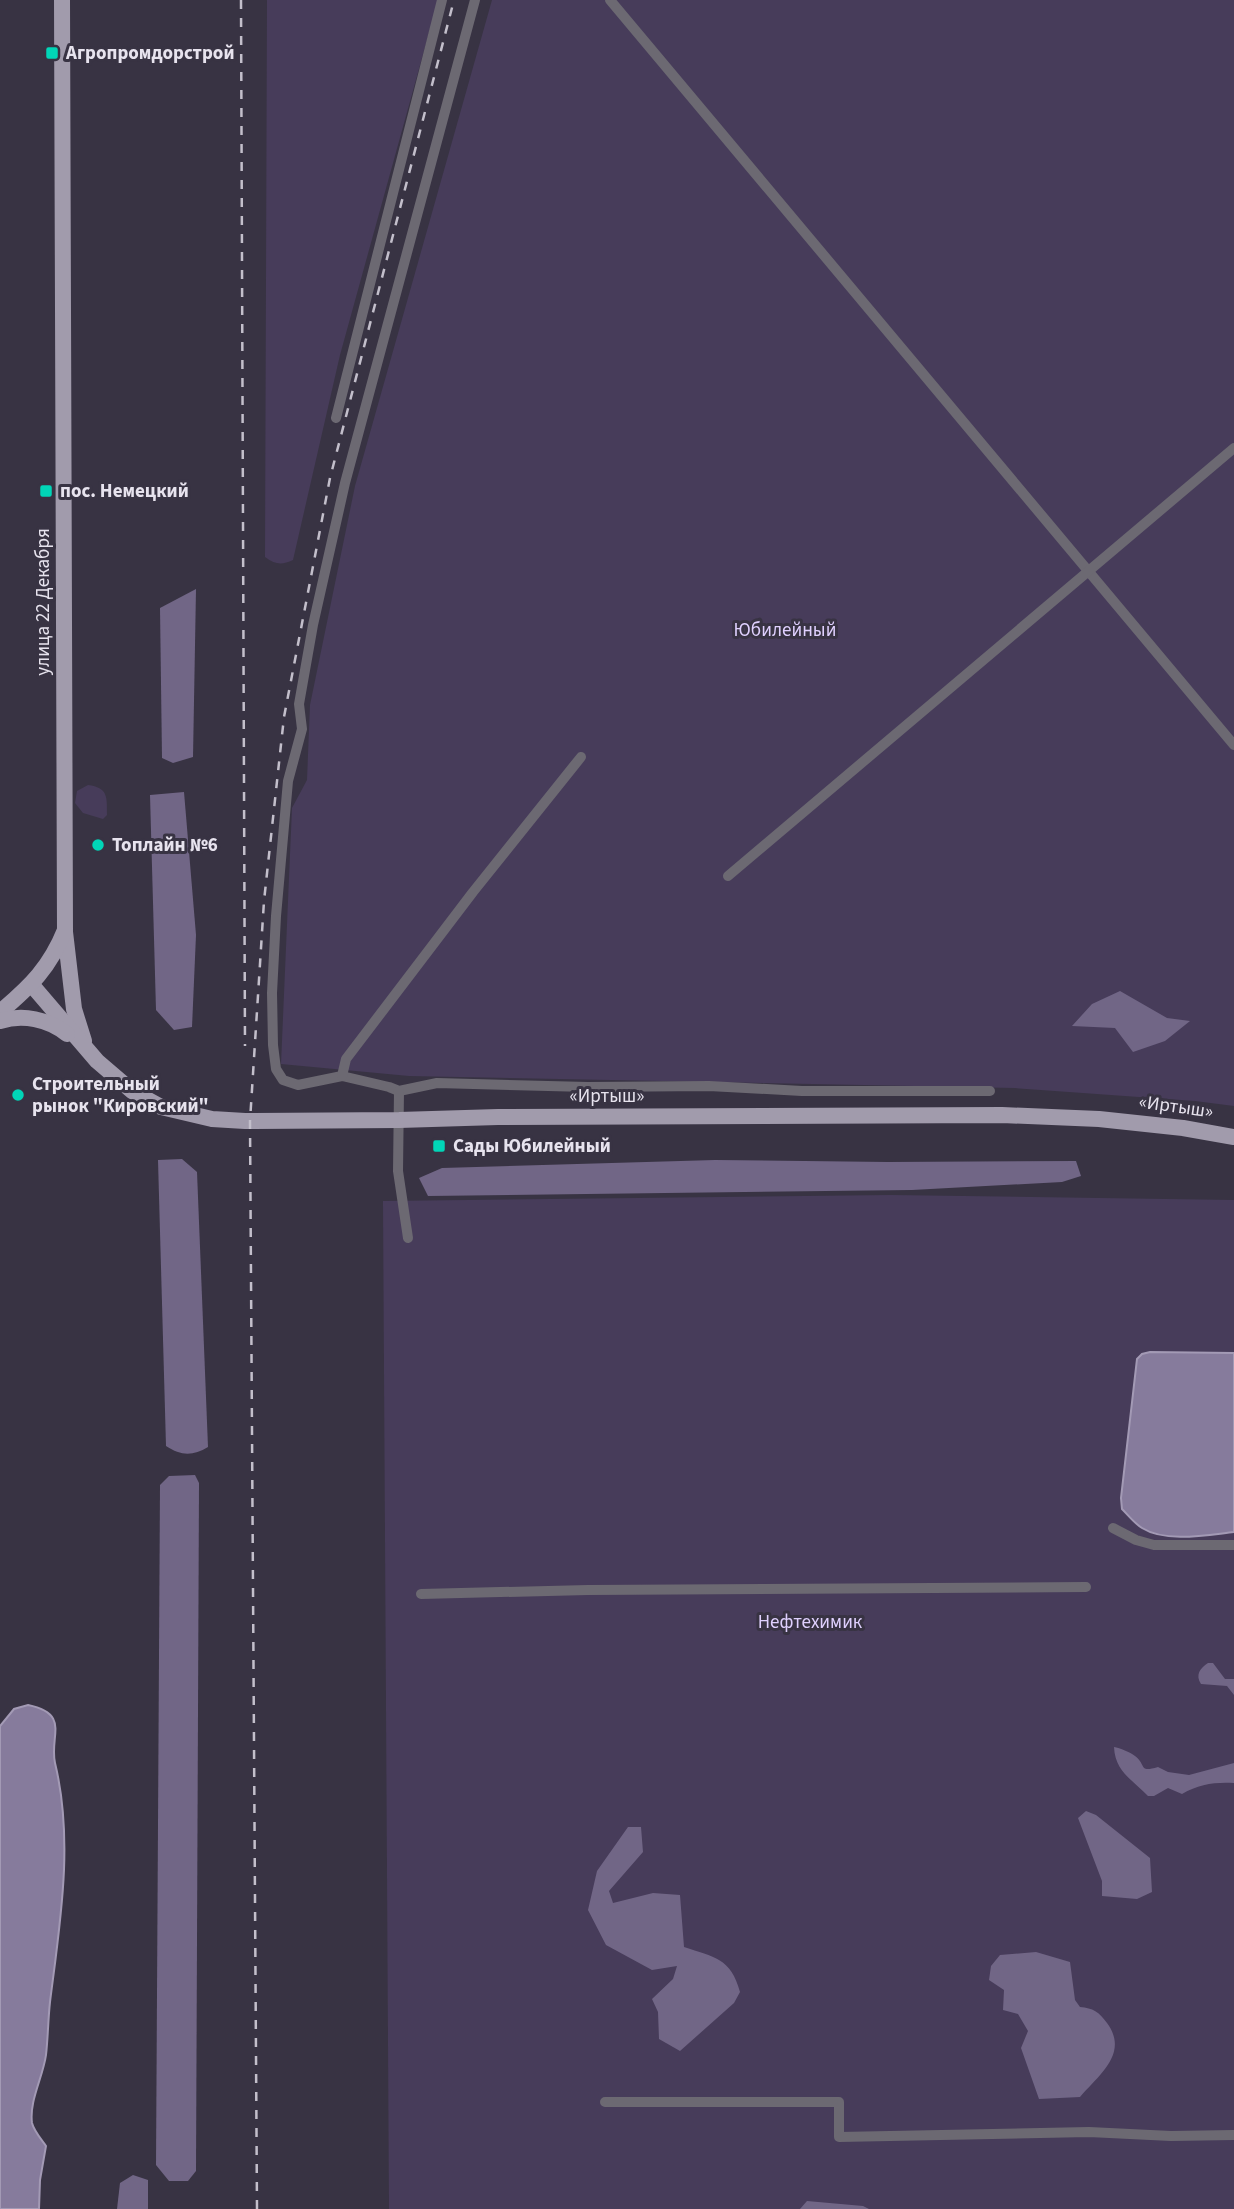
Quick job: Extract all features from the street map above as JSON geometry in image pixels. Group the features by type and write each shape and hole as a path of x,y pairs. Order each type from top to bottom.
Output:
{"main road":[{"name":"улица 22 Декабря","path":"0,1012 31,984 55,954 65,930 62,0"},
{"path":"65,930 74,1009 89,1052"},
{"name":"«Иртыш»","path":"31,984 89,1052 131,1091 161,1107 193,1116 245,1121 1002,1115 1099,1119 1183,1128 1234,1137"},
{"path":"0,1021 28,1018 45,1021 64,1031 89,1052"}],"street":[{"path":"336,418 442,0"},
{"path":"475,0 345,484 313,625 299,704 302,729 288,781 276,916 272,993 276,1069 283,1080 298,1085 342,1076 398,1091 437,1083 588,1087 709,1086 802,1091 990,1091"},
{"path":"610,0 1234,745"},
{"path":"728,876 1086,571 1234,449"},
{"path":"342,1076 346,1059 581,757"},
{"path":"398,1091 398,1171 408,1238"},
{"path":"1113,1528 1136,1540 1154,1545 1234,1545"},
{"path":"421,1594 1086,1587"},
{"path":"605,2102 839,2102 839,2137 1089,2132 1171,2136 1234,2135"}],"green space":[{"path":"267,0 438,0 340,355 293,560 282,563 265,557"},
{"name":"Юбилейный","path":"492,0 1234,0 1234,1106 1014,1088 409,1076 281,1064 292,808 307,780 310,705 355,486"},
{"path":"88,785 99,788 105,794 107,815 103,819 83,813 75,803 77,791"},
{"name":"Нефтехимик","path":"891,1195 1234,1200 1234,2209 389,2209 383,1201"}],"shaded area":[{"path":"196,589 193,757 173,763 162,758 160,608"},
{"path":"184,792 196,935 192,1027 174,1030 156,1010 150,795"},
{"path":"1120,991 1167,1018 1190,1021 1165,1041 1133,1052 1115,1028 1072,1026 1092,1004"},
{"path":"182,1159 197,1172 208,1447 187,1454 166,1446 158,1160"},
{"path":"715,1160 1076,1161 1081,1176 1062,1182 912,1190 428,1196 419,1178 442,1168"},
{"path":"1150,1352 1234,1353 1234,1532 1187,1537 1152,1533 1142,1528 1122,1509 1137,1359"},
{"path":"195,1475 199,1483 196,2171 188,2181 169,2181 156,2165 160,1485 169,1476"},
{"path":"1208,1663 1213,1663 1225,1679 1234,1679 1234,1695 1227,1686 1201,1684 1199,1672"},
{"path":"28,1705 50,1714 54,1720 54,1753 64,1822 63,1882 46,2055 32,2115 34,2129 46,2146 40,2180 39,2209 0,2209 0,1726 14,1709"},
{"path":"1114,1747 1139,1759 1145,1769 1158,1767 1168,1772 1189,1775 1234,1763 1234,1783 1207,1784 1182,1794 1168,1788 1154,1796 1148,1796 1121,1769"},
{"path":"1086,1811 1096,1815 1150,1858 1152,1892 1137,1899 1102,1896 1102,1881 1078,1818"},
{"path":"628,1827 641,1827 643,1852 609,1891 613,1903 653,1893 680,1895 684,1947 720,1960 732,1972 740,1992 734,2003 680,2051 659,2039 658,2012 652,1999 673,1979 677,1966 652,1970 606,1945 588,1910 597,1871"},
{"path":"1036,1952 1070,1962 1075,2000 1080,2007 1098,2013 1113,2034 1115,2044 1109,2063 1080,2097 1039,2099 1021,2048 1028,2031 1018,2014 1003,2010 1004,1990 989,1980 991,1966 1000,1955"},
{"path":"133,2175 148,2180 148,2209 117,2209 120,2183"},
{"path":"807,2201 863,2206 869,2209 800,2209"}],"railway":[{"path":"241,0 245,1046"},
{"path":"257,2209 250,1121 264,901 284,717 330,478 454,0"}],"place":[{"name":"Агропромдорстрой","path":"52,53"},
{"name":"пос. Немецкий","path":"46,491"},
{"name":"Топлайн №6","path":"98,845"},
{"name":"Строительный рынок \"Кировский\"","path":"18,1095"},
{"name":"Сады Юбилейный","path":"439,1146"}]}
